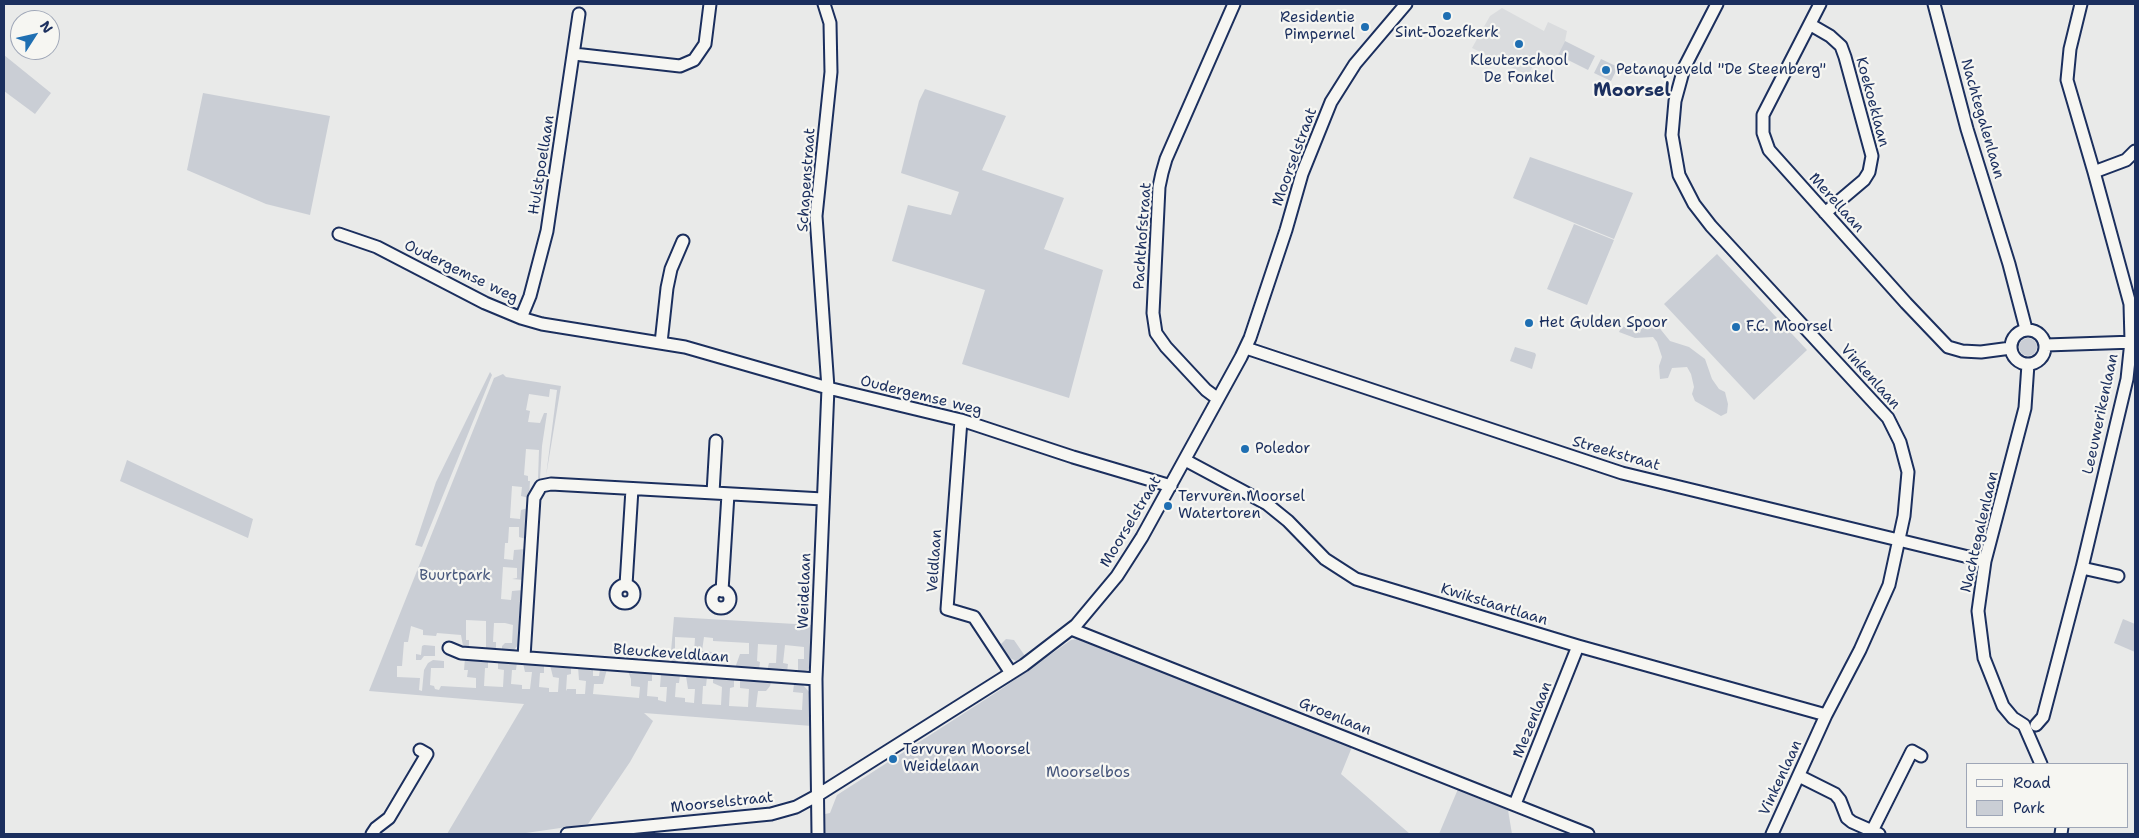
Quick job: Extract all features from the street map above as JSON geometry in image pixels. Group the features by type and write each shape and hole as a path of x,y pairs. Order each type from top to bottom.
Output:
{"street":[{"path":"574,54 680,66 694,60 705,44 710,4"},
{"name":"Schapenstraat","path":"824,4 830,23 831,72 816,216 828,388"},
{"name":"Pachthofstraat","path":"1218,399 1206,390 1166,347 1156,333 1153,313 1162,172 1234,4"},
{"name":"Moorselstraat","path":"567,834 771,814 796,807 818,795 1010,673 1071,629 1124,566 1171,486 1246,348 1286,230 1302,174 1328,108 1355,64 1406,4"},
{"name":"Vinkenlaan","path":"1717,4 1684,68 1675,100 1672,135 1679,175 1694,204 1711,226 1888,418 1900,442 1908,472 1899,540 1889,585 1860,650 1826,715 1772,834"},
{"name":"Merellaan","path":"1820,4 1763,115 1763,133 1769,150 1948,347 1962,351 1981,352 2011,348"},
{"name":"Nachtegalenlaan","path":"1934,4 1963,113 2009,264 2026,329"},
{"name":"Leeuwerikenlaan","path":"2036,725 2043,717 2082,568 2133,342 2130,304 2067,80 2070,49 2081,4"},
{"name":"Hulstpoellaan","path":"521,318 530,296 547,231 574,54 578,14"},
{"name":"Koekoeklaan","path":"1810,25 1830,36 1840,46 1845,57 1872,156 1869,172 1864,180 1825,213"},
{"path":"2094,172 2126,160 2135,151"},
{"name":"Oudergemse weg","path":"339,234 377,247 486,303 521,318 542,324 685,348 828,388 961,420 1073,457 1171,486"},
{"path":"661,343 672,269 683,241"},
{"path":"2026,329 2037,331 2046,345 2042,358 2038,362 2028,364 2018,361 2011,348 2015,336 2026,329"},
{"path":"2046,345 2133,342"},
{"name":"Streekstraat","path":"1246,348 1622,473 1986,561"},
{"name":"Nachtegalenlaan","path":"2028,364 2025,408 1986,561 1978,611 1984,658 2002,706 2013,718 2024,725 2040,762"},
{"name":"Weidelaan","path":"818,834 816,679 828,388"},
{"name":"Veldlaan","path":"961,420 947,609 974,617 1010,673"},
{"path":"713,493 716,441"},
{"name":"Kwikstaartlaan","path":"1185,460 1267,504 1288,520 1324,559 1356,579 1578,646 1826,715"},
{"path":"524,657 534,498 538,489 544,485 823,499"},
{"path":"626,585 632,489"},
{"path":"722,591 728,494"},
{"path":"2082,568 2118,576"},
{"name":"Groenlaan","path":"1071,629 1587,834"},
{"name":"Mezenlaan","path":"1515,804 1578,646"},
{"name":"Bleuckeveldlaan","path":"449,648 461,653 816,679"},
{"path":"2024,725 2036,725"},
{"name":"Nachtegalenlaan","path":"2036,725 2040,762"},
{"path":"372,834 376,828 389,818 427,754 420,750"},
{"path":"1799,776 1835,794 1840,800 1847,818 1876,833 1912,752 1921,756"}],"shaded area":[{"name":"Kleuterschool De Fonkel","path":"1502,8 1544,31 1548,22 1567,31 1565,41 1556,60 1540,51 1528,76 1472,48 1490,16"}],"green space":[{"path":"1565,41 1595,56 1588,70 1558,55"},
{"path":"4,55 51,93 35,114 4,91"},
{"name":"Petanqueveld \"De Steenberg\"","path":"1601,59 1618,67 1611,81 1594,73"},
{"path":"925,89 1006,116 982,170 1064,198 1044,249 1103,270 1069,398 962,364 985,290 892,261 908,205 951,215 959,192 901,173 919,101"},
{"path":"203,93 330,116 310,215 266,204 187,170"},
{"path":"1530,157 1633,193 1614,239 1513,198"},
{"path":"1574,224 1614,240 1587,305 1547,289"},
{"name":"F.C. Moorsel","path":"1717,254 1807,350 1754,400 1664,304"},
{"path":"1644,320 1653,320 1670,341 1689,347 1705,359 1712,379 1719,389 1725,392 1728,404 1727,413 1721,416 1695,401 1692,394 1694,387 1691,374 1687,367 1672,368 1668,378 1660,379 1659,366 1662,357 1657,342 1653,337 1635,338 1619,332 1622,326 1640,333"},
{"path":"2028,338 2034,341 2037,347 2034,353 2028,356 2022,353 2019,347 2022,341"},
{"path":"1515,347 1535,353 1532,369 1510,361"},
{"path":"490,372 492,375 422,547 415,545 436,482"},
{"name":"Buurtpark","path":"503,374 506,377 561,386 546,476 557,390 550,389 549,397 529,394 526,410 530,411 528,422 540,423 544,413 547,413 540,479 538,479 539,450 526,449 524,475 528,476 528,481 530,481 529,498 521,496 522,487 512,486 510,518 520,519 521,510 528,508 526,539 519,537 519,527 509,527 504,559 513,560 514,550 526,549 524,580 512,579 517,578 517,568 503,567 501,599 511,600 512,591 523,590 519,644 513,651 502,650 502,646 505,643 512,643 513,625 505,623 494,623 493,642 496,642 496,650 486,649 486,621 466,620 466,640 469,640 469,648 463,646 461,635 437,633 436,636 423,635 423,630 411,626 408,642 404,642 402,666 397,666 397,677 420,678 419,690 422,691 424,670 428,663 433,660 444,661 444,668 431,668 430,685 439,690 441,686 476,688 476,678 467,677 468,670 464,670 465,658 488,660 488,668 485,668 484,686 503,687 504,670 498,669 498,661 517,662 516,670 512,670 511,684 522,685 522,689 530,689 532,672 525,672 523,663 544,665 544,673 540,673 539,687 549,688 549,692 558,692 559,678 553,677 550,665 571,667 571,674 567,675 566,691 567,689 576,689 576,694 585,694 586,681 579,680 578,667 593,668 593,676 599,676 600,669 607,669 603,684 594,684 593,694 639,698 640,687 631,686 628,671 652,673 652,681 648,681 647,696 658,697 658,700 666,702 667,687 660,687 661,674 680,675 679,683 676,683 675,697 685,698 685,702 694,703 695,689 688,689 686,676 707,677 706,686 703,686 702,704 721,705 722,687 713,683 713,678 734,679 734,687 730,688 729,706 748,707 749,689 740,688 740,681 771,682 766,691 758,691 756,707 802,710 803,693 793,692 794,684 803,685 811,694 812,726 644,713 653,721 630,762 588,824 519,834 447,834 524,704 369,691 494,378"},
{"path":"127,460 253,519 248,538 120,481"},
{"path":"674,617 813,625 811,664 808,670 798,673 798,659 804,659 804,647 785,645 783,663 788,664 787,672 767,671 769,663 776,663 777,645 758,644 757,661 760,662 759,670 735,668 740,654 749,654 749,643 713,641 713,638 704,637 702,651 712,652 714,667 685,665 688,653 694,653 695,638 675,637 675,656 678,656 678,664 670,663"},
{"path":"2123,619 2135,624 2135,652 2114,643"},
{"path":"1006,639 1014,640 1025,656 1016,661 1008,657 1000,645"},
{"name":"Moorselbos","path":"1077,639 1352,747 1341,774 1410,834 822,834 825,814 830,813 837,795 1000,690 1071,640"},
{"path":"422,646 435,646 435,656 424,656 421,660 416,660 416,654 421,655"},
{"path":"1458,789 1508,810 1512,834 1439,834"}],"place":[{"name":"Sint-Jozefkerk","path":"1447,16"},
{"name":"Residentie Pimpernel","path":"1365,27"},
{"name":"Kleuterschool De Fonkel","path":"1519,44"},
{"name":"Petanqueveld \"De Steenberg\"","path":"1606,70"},
{"name":"Het Gulden Spoor","path":"1529,323"},
{"name":"F.C. Moorsel","path":"1736,327"},
{"name":"Poledor","path":"1245,449"},
{"name":"Tervuren Moorsel Watertoren","path":"1168,506"},
{"name":"Tervuren Moorsel Weidelaan","path":"893,759"}],"district":[{"name":"Moorsel","path":"1632,91"}]}
